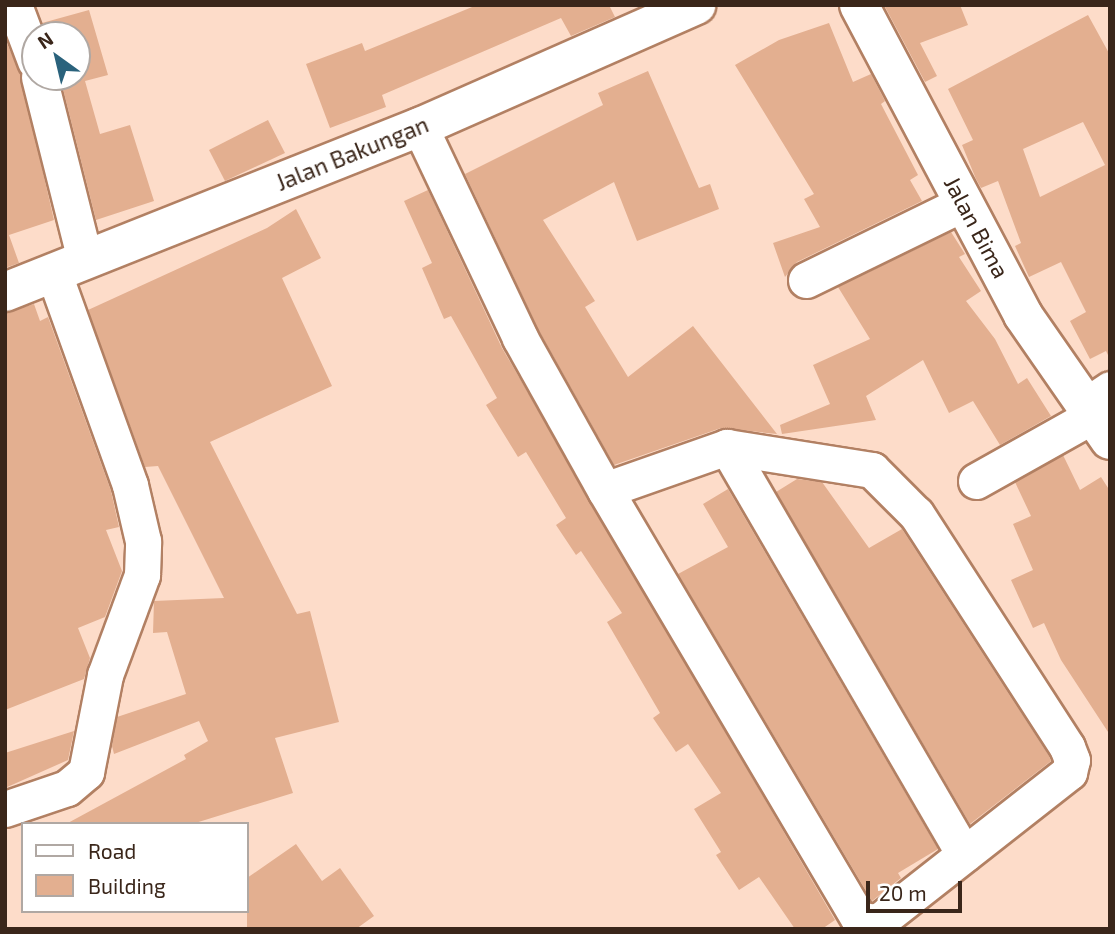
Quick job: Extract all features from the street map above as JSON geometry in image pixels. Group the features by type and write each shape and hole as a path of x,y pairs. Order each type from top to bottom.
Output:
{"main road":[{"name":"Jalan Bakungan","path":"5,292 420,127 696,5"},
{"name":"Jalan Bima","path":"859,5 1023,314 1099,413"}],"street":[{"path":"13,18 21,34"},
{"path":"5,809 67,788 86,772 105,676 142,575 143,541 130,485 69,266 41,91"},
{"path":"420,127 520,338 605,490 859,920 878,922 1060,781 1072,760 1068,747 916,514 873,470 727,446 605,490"},
{"path":"806,280 964,203"},
{"path":"976,481 1099,413"},
{"path":"727,446 964,853"}],"building":[{"path":"477,5 609,5 615,17 571,36 561,18 382,95 386,107 330,128 306,64 362,43 365,51"},
{"path":"884,5 960,5 968,25 920,43 937,76 925,82"},
{"path":"89,10 108,75 91,79 91,21 49,21"},
{"path":"1088,15 1110,55 1110,359 1106,351 1090,359 1070,321 1086,312 1061,262 1029,277 1015,246 1021,243 998,181 981,188 976,179 962,145 973,140 948,89","holes":["1083,122 1105,165 1040,197 1023,149"]},
{"path":"829,23 853,82 871,74 885,101 881,104 918,175 910,180 922,201 797,262 785,277 773,243 820,227 804,199 814,194 735,65 779,40"},
{"path":"5,39 20,73 21,91 24,91 54,220 9,235 19,263 5,268"},
{"path":"648,71 699,188 710,184 719,209 637,241 614,182 543,220 595,301 585,307 628,377 693,326 777,434 721,428 614,465 538,329 465,174 603,105 598,93"},
{"path":"64,91 88,91 100,134 130,125 154,201 96,220"},
{"path":"268,120 285,153 225,181 209,150"},
{"path":"428,190 502,348 835,920 822,929 795,929 759,877 739,890 716,855 721,852 694,809 721,793 688,744 676,752 653,718 660,713 607,622 622,613 581,551 576,555 556,525 566,518 526,452 518,457 486,405 497,398 451,316 444,319 422,268 432,263 404,201"},
{"path":"296,209 321,258 282,278 332,386 210,442 297,614 310,611 339,722 275,738 293,793 199,822 70,822 186,759 184,755 208,741 199,721 114,754 112,746 117,717 186,694 167,632 153,633 154,601 224,598 158,466 145,467 88,310 267,228"},
{"path":"951,232 965,254 959,257 981,291 966,301 995,339 1018,384 1027,378 1051,416 1000,445 973,401 949,413 923,360 866,396 876,420 782,434 780,425 830,404 813,365 870,339 838,287"},
{"path":"34,304 40,321 48,317 111,491 119,527 106,530 122,571 105,617 78,628 90,658 84,679 5,710 5,313"},
{"path":"1063,455 1080,490 1101,477 1110,491 1110,735 1061,660 1044,623 1033,628 1011,580 1033,570 1013,524 1031,516 1015,482"},
{"path":"797,479 822,482 869,548 902,529 1049,756 1051,761 970,824 776,492"},
{"path":"728,489 938,849 898,873 901,878 872,901 678,574 728,547 703,504"},
{"path":"74,731 68,760 5,788 5,753"},
{"path":"296,844 322,881 340,868 374,916 356,929 247,929 248,877"}]}
